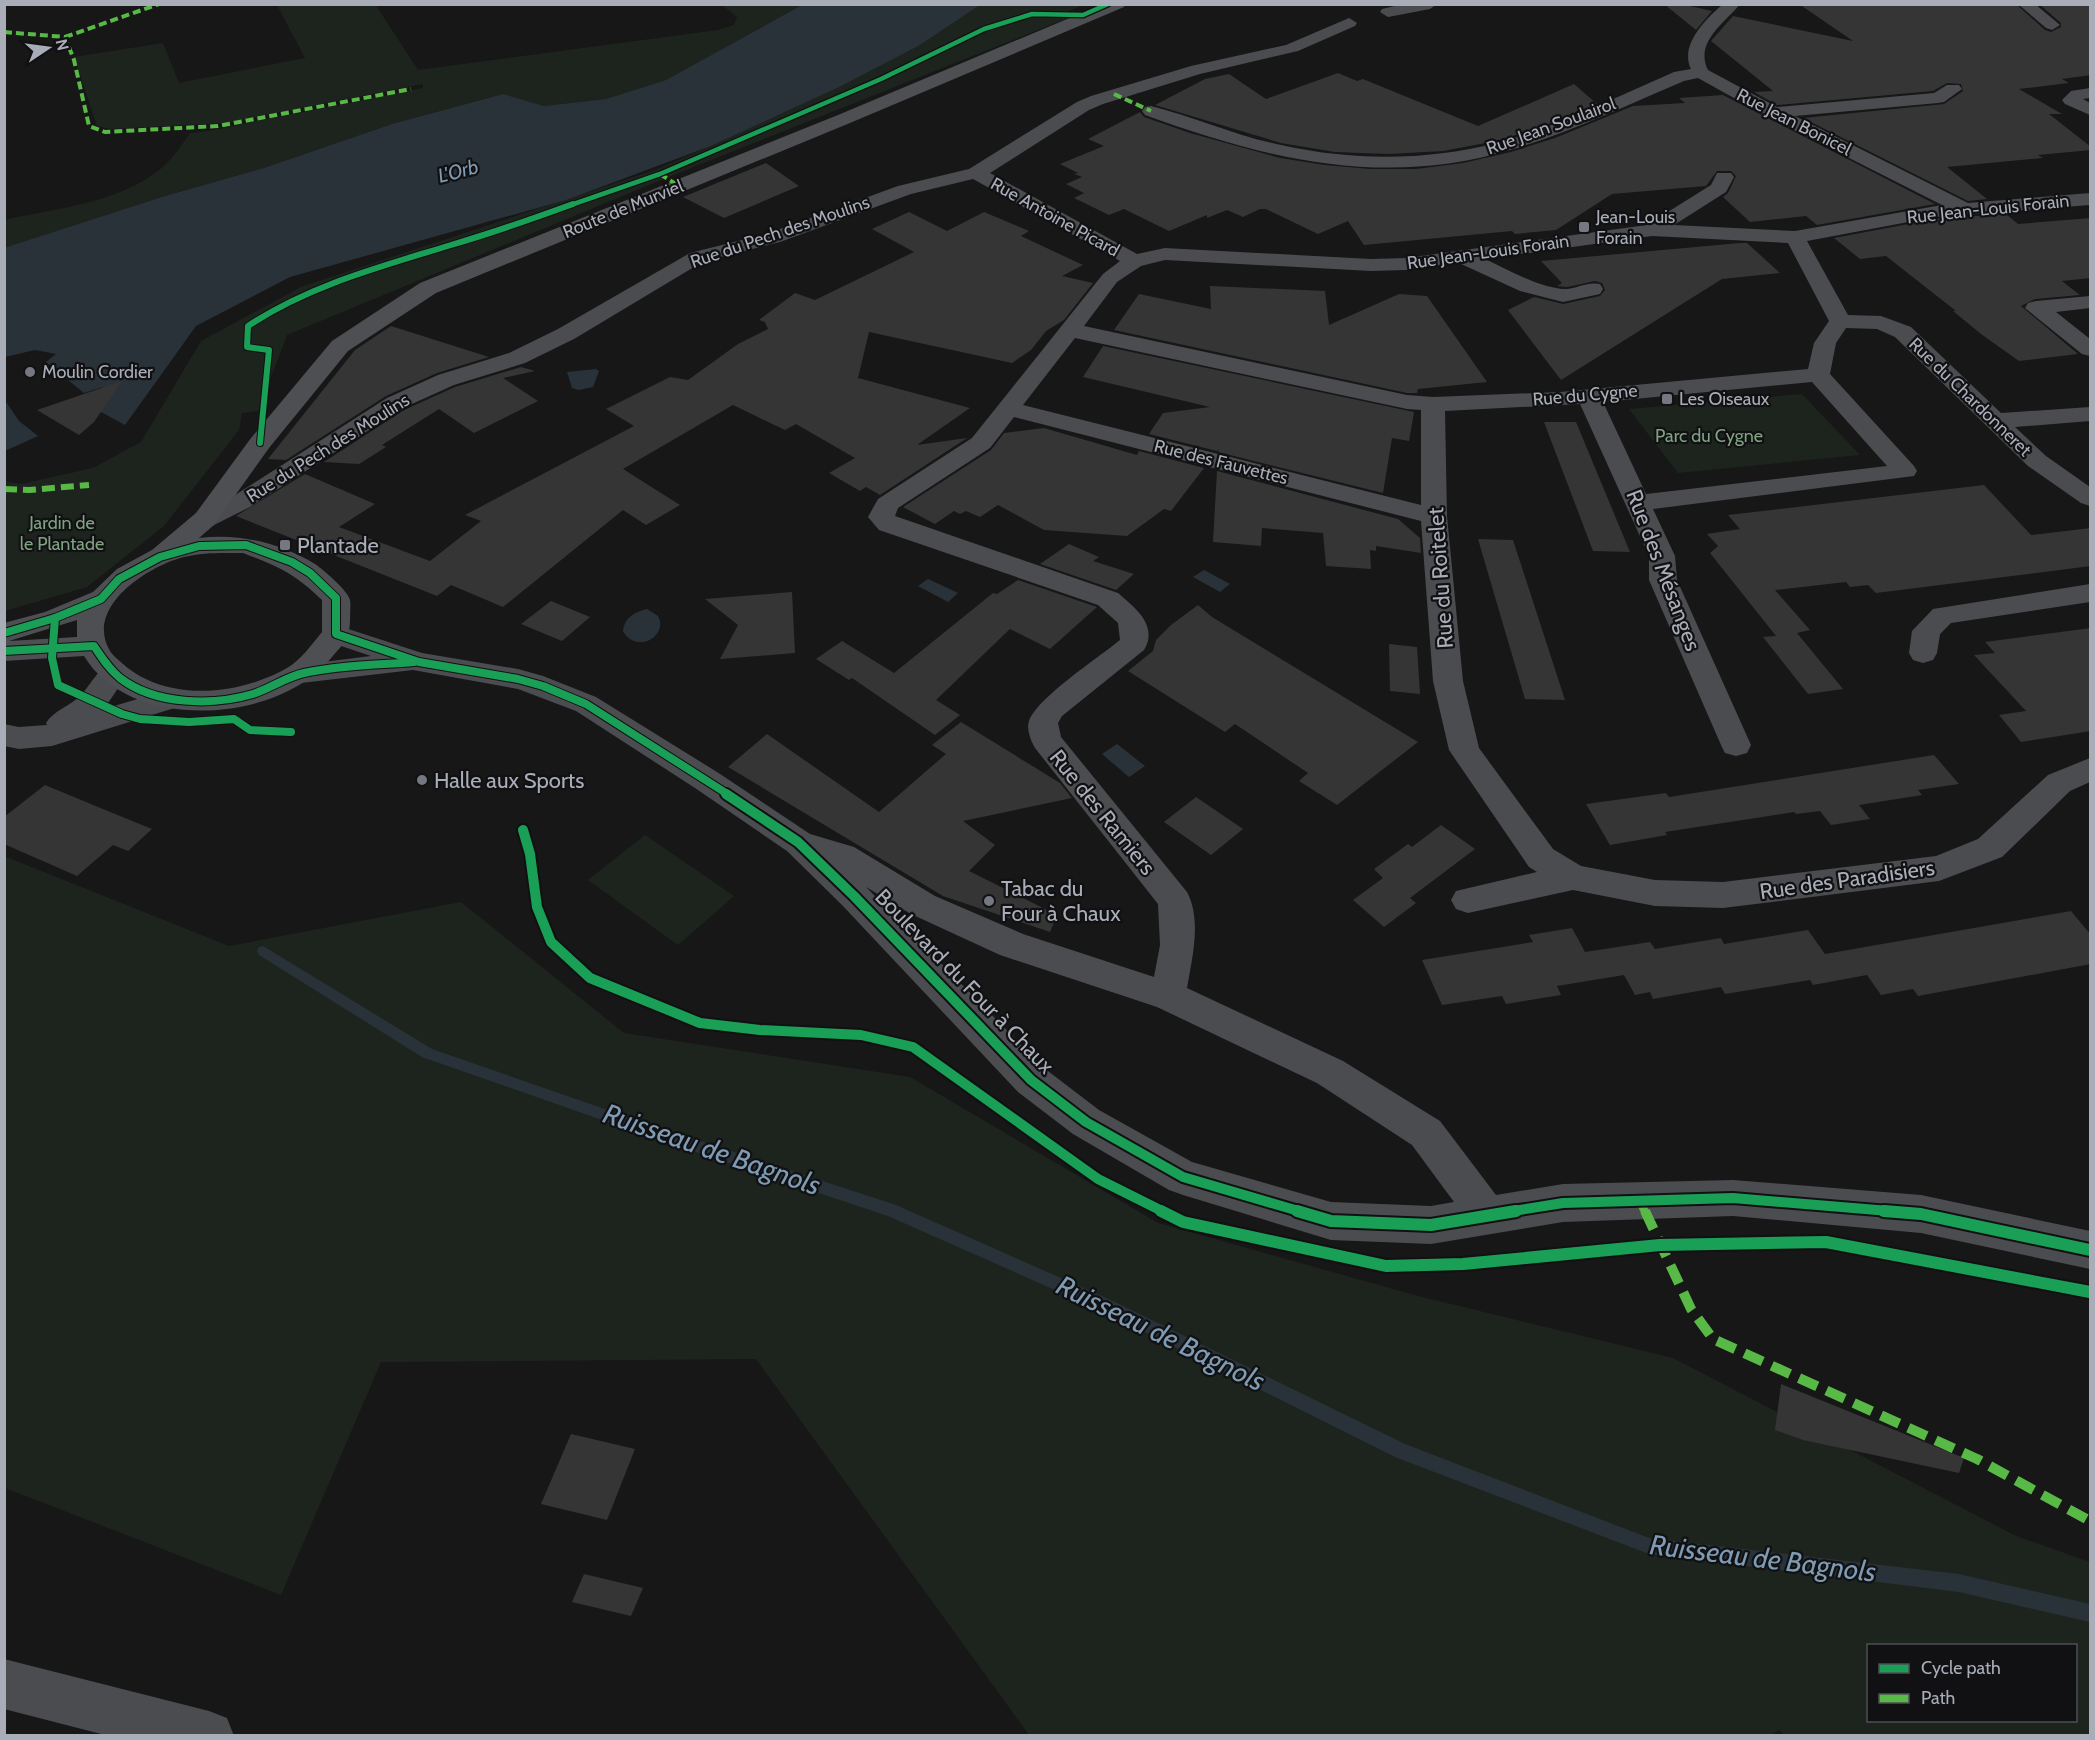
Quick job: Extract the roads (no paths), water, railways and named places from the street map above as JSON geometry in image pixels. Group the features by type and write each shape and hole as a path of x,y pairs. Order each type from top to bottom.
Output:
{"main road":[{"name":"Route de Murviel","path":"160,557 204,519 260,443 340,346 428,288 1118,4"},
{"name":"Route de Murviel","path":"199,546 204,519"},
{"path":"246,545 292,562 310,573 336,598 336,634 301,673 279,685 249,695 216,701 171,699 139,688 100,660 94,646 90,623 101,599 119,579 160,557 199,546 246,545"},
{"path":"4,633 55,618 101,599"},
{"path":"4,651 94,646"}],"street":[{"path":"1388,12 1430,4"},
{"path":"1701,73 1695,65 1694,57 1699,43 1718,16 1733,4"},
{"path":"2025,4 2052,25"},
{"name":"Rue du Pech des Moulins","path":"204,519 241,502 395,403 446,380 517,358 566,334 697,257 773,238 905,190 976,173 1083,106 1097,100 1197,70 1292,48 1349,23"},
{"name":"Rue Jean Soulairol","path":"1151,111 1253,146 1301,156 1354,162 1432,160 1512,144 1680,76 1701,73"},
{"name":"Rue Jean Bonicel","path":"1701,73 1774,113 1962,207"},
{"path":"1774,113 1938,98 1953,89"},
{"path":"2091,93 2077,95 2071,100 2091,110"},
{"name":"Rue Antoine Picard","path":"976,173 1134,261"},
{"path":"1652,230 1719,188 1724,177"},
{"name":"Rue Jean-Louis Forain","path":"1134,261 1165,254 1371,265 1406,264 1652,230 1796,237 1962,207 2091,199"},
{"path":"1639,503 1905,471 1818,375 1825,343 1840,321 1796,237"},
{"path":"1463,257 1528,286 1563,296 1592,289"},
{"name":"Rue des Ramiers","path":"1134,261 1110,278 981,443 887,504 881,518 888,524 1108,598 1132,620 1134,643 1105,669 1051,709 1043,723 1046,740 1175,901 1177,945 1168,996"},
{"path":"2091,302 2036,308 2091,349"},
{"name":"Rue du Chardonneret","path":"1840,321 1881,323 1903,332 2037,461 2091,498"},
{"name":"Rue du Cygne","path":"1069,330 1407,402 1434,404 1588,396 1818,375"},
{"name":"Rue des Mésanges","path":"1588,396 1662,556 1663,580 1737,745"},
{"name":"Rue du Roitelet","path":"1434,404 1434,516 1448,681 1464,750"},
{"name":"Rue des Fauvettes","path":"1008,408 1434,516"},
{"path":"1994,421 2091,414"},
{"path":"1923,653 1926,631 1943,615 2091,593"},
{"name":"Boulevard du Four à Chaux","path":"336,634 419,662 518,679 543,686 586,704 706,780 798,842 854,896 1030,1080 1086,1122 1183,1177 1331,1221 1431,1225 1563,1203 1733,1198 1921,1214 2091,1250"},
{"name":"Boulevard du Four à Chaux","path":"301,673 419,662"},
{"path":"8,736 44,730 76,717 95,701 114,672"},
{"path":"8,736 36,737 83,728 133,709 171,699"},
{"name":"Rue des Paradisiers","path":"1464,750 1541,858 1574,877 1655,893 1723,895 1938,868 1990,848 2059,783 2091,769"},
{"path":"798,842 842,856 923,905 1012,945 1168,996 1330,1072 1426,1133 1488,1216"},
{"name":"Rue des Paradisiers","path":"1468,900 1574,877"},
{"path":"4,1684 209,1736"}],"water":[{"name":"L'Orb","path":"802,5 980,5 920,45 839,87 711,146 566,200 290,277 196,326 125,425 101,412 81,407 103,387 84,393 46,362 56,354 35,350 5,357 4,248 165,196 264,168 392,124 503,94 544,106 606,99 666,80"},
{"path":"596,369 599,371 593,387 579,390 572,388 567,372"},
{"path":"4,399 19,421 38,436 5,451"},
{"path":"1204,570 1230,584 1220,592 1193,577"},
{"path":"928,579 958,593 948,602 918,586"},
{"path":"647,609 658,616 659,630 650,640 636,642 623,631 625,622 631,616"},
{"path":"1117,744 1145,766 1129,777 1102,754"}],"waterway":[{"name":"Ruisseau de Bagnols","path":"263,951 427,1053 642,1128 891,1210 1110,1307 1401,1451 1649,1546 1959,1583 2090,1613"}],"place":[{"name":"Jean-Louis Forain","path":"1584,227"},
{"name":"Moulin Cordier","path":"30,372"},
{"name":"Les Oiseaux","path":"1667,399"},
{"name":"Plantade","path":"285,545"},
{"name":"Halle aux Sports","path":"422,780"},
{"name":"Tabac du Four à Chaux","path":"989,901"}],"park label":[{"name":"Parc du Cygne","path":"1709,436"},
{"name":"Jardin de le Plantade","path":"62,533"}]}
